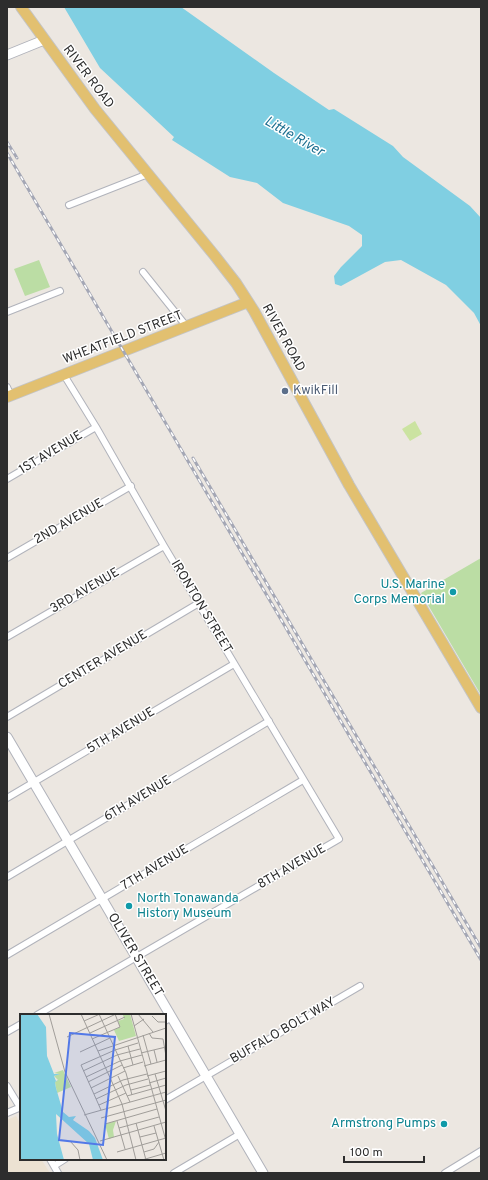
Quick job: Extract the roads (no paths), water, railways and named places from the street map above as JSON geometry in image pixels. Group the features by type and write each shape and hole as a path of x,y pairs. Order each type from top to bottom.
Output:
{"main road":[{"name":"RIVER ROAD","path":"21,7 95,109 216,256 248,302 349,485 481,708"},
{"path":"7,55 44,40"},
{"name":"WHEATFIELD STREET","path":"8,393 64,375 248,302"},
{"name":"OLIVER STREET","path":"7,737 137,957 169,1019 207,1076 263,1173"}],"street":[{"path":"69,205 148,174"},
{"path":"143,272 186,327"},
{"path":"7,312 60,291"},
{"name":"IRONTON STREET","path":"64,375 339,839"},
{"name":"1ST AVENUE","path":"7,479 96,427"},
{"name":"2ND AVENUE","path":"7,558 130,486"},
{"name":"3RD AVENUE","path":"7,637 164,546"},
{"name":"CENTER AVENUE","path":"7,717 199,603"},
{"name":"5TH AVENUE","path":"7,798 234,664"},
{"name":"6TH AVENUE","path":"7,877 269,721"},
{"name":"7TH AVENUE","path":"7,955 303,780"},
{"name":"8TH AVENUE","path":"39,1014 339,839"},
{"name":"BUFFALO BOLT WAY","path":"166,1099 360,986"},
{"path":"7,1032 20,1025"},
{"path":"7,1086 20,1106"},
{"path":"7,1113 20,1108"},
{"path":"174,1173 240,1134"},
{"path":"445,1173 481,1151"},
{"path":"51,1160 58,1173"},
{"path":"54,1166 63,1160"}],"water":[{"name":"Little River","path":"64,7 181,7 329,110 334,109 393,146 403,157 470,206 481,218 481,326 474,313 446,285 401,260 385,262 341,286 335,284 334,276 362,246 362,235 349,226 283,203 257,183 230,177 172,140 174,137 100,68"}],"railway":[{"path":"7,142 17,158"},
{"path":"7,153 481,960"},
{"path":"193,458 481,948"}],"place":[{"name":"KwikFill","path":"285,391"},
{"name":"U.S. Marine Corps Memorial","path":"453,592"},
{"name":"North Tonawanda History Museum","path":"129,906"},
{"name":"Armstrong Pumps","path":"444,1124"}]}
